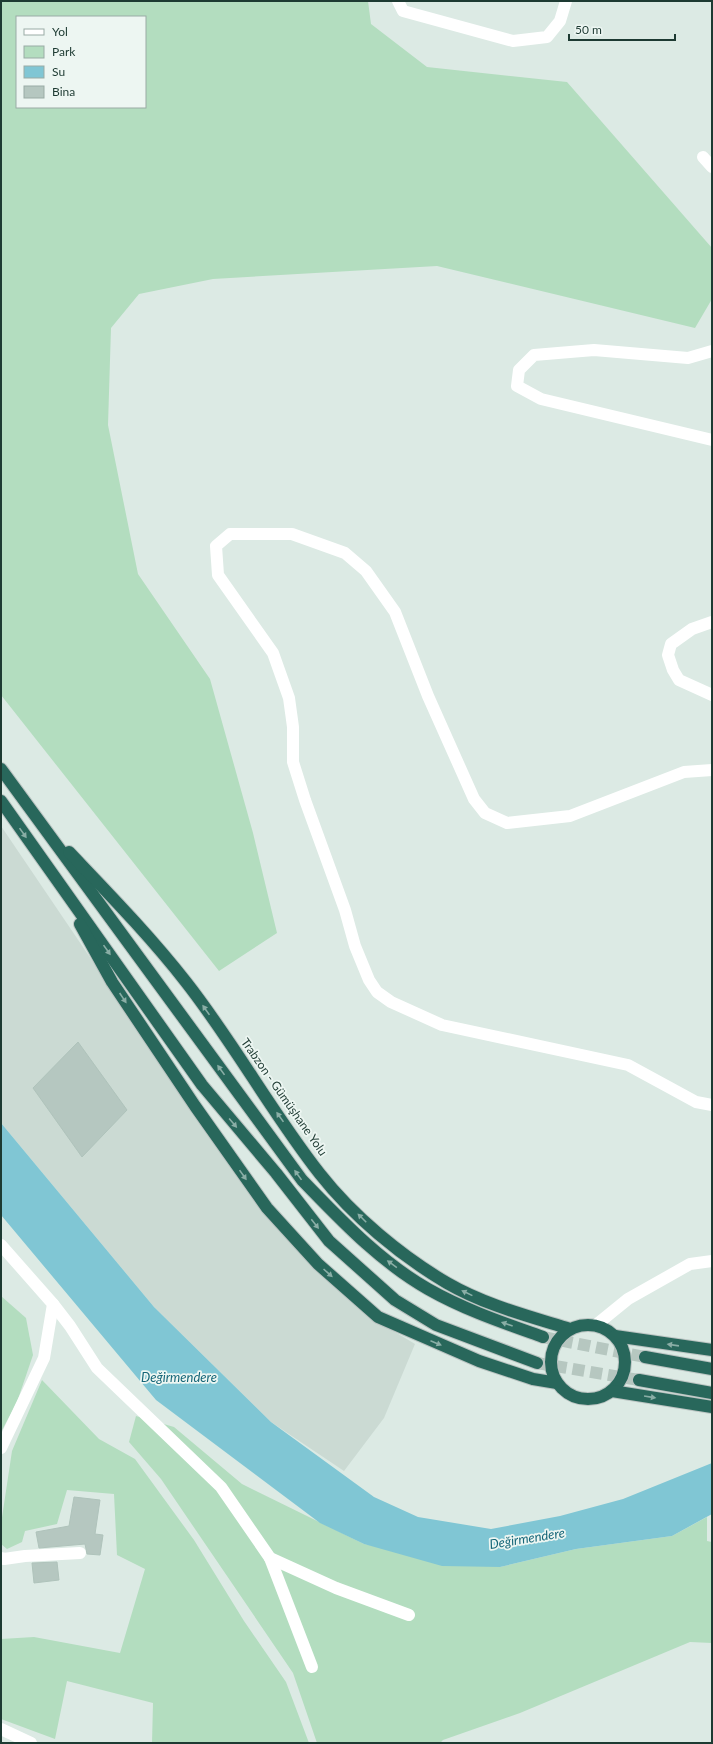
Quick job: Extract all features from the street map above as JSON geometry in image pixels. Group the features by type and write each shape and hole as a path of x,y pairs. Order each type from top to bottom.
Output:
{"highway":[{"name":"Trabzon - Gümüşhane Yolu","path":"1,769 302,1180 353,1234 390,1263 428,1289 480,1314 544,1336"},
{"path":"1,801 202,1085 276,1173 329,1241 395,1300 436,1325 537,1363"},
{"name":"Trabzon - Gümüşhane Yolu","path":"30,809 144,932 186,982 321,1175 364,1220 410,1259 448,1283 489,1304 570,1329 578,1326 596,1325"},
{"path":"48,867 112,982 195,1106 267,1208 318,1264 378,1317 479,1361 533,1379 557,1383"},
{"path":"570,1329 562,1335 552,1353 551,1364 557,1383 568,1393 583,1399 593,1399 612,1391 619,1383 625,1364 621,1344 615,1336 606,1329 596,1325"},
{"path":"615,1336 712,1350"},
{"path":"645,1357 712,1369"},
{"path":"639,1380 712,1393"},
{"path":"612,1391 712,1407"}],"street":[{"path":"398,1 403,10 513,40 547,37 560,20 566,1"},
{"path":"703,157 712,167"},
{"path":"712,351 688,358 594,350 534,355 519,370 517,386 541,399 712,440"},
{"path":"712,770 684,772 570,816 507,823 485,813 474,799 428,696 395,612 366,571 345,553 292,534 230,534 216,546 218,575 273,654 286,691 293,727 293,762 305,800 345,910 355,946 369,980 377,992 391,1002 442,1025 628,1065 696,1102 712,1104"},
{"path":"712,622 692,629 671,644 668,655 672,670 679,680 712,694"},
{"path":"1,1245 53,1304 70,1326 97,1368 221,1487 270,1558 312,1667"},
{"path":"596,1325 628,1299 690,1264 712,1261"},
{"path":"1,1448 44,1358 53,1304"},
{"path":"1,1558 80,1553"},
{"path":"270,1558 336,1588 409,1615"},
{"path":"1,1729 31,1743"}],"shaded area":[{"path":"1,826 234,1170 375,1320 415,1344 384,1418 344,1471 271,1422 154,1307 1,1123"}],"green space":[{"path":"1,1 368,1 371,24 427,67 567,82 712,248 712,299 695,328 437,266 213,279 139,294 111,328 108,425 138,574 210,679 253,833 277,933 219,971 1,695"},
{"path":"1,1296 26,1318 33,1355 17,1402 1,1432"},
{"path":"42,1380 99,1439 135,1459 194,1540 244,1621 286,1682 309,1743 152,1743 153,1703 67,1681 55,1739 1,1719 1,1639 34,1637 120,1653 145,1569 117,1555 114,1494 67,1490 57,1524 25,1531 22,1542 7,1549 1,1544 1,1524 12,1451"},
{"path":"136,1416 174,1427 242,1484 364,1544 500,1567 576,1549 672,1536 707,1517 707,1541 712,1542 712,1643 690,1642 520,1713 443,1740 440,1743 317,1743 293,1673 161,1479 129,1442"}],"water":[{"name":"Değirmendere","path":"1,1123 154,1307 271,1422 374,1497 418,1517 491,1529 560,1516 623,1499 712,1463 712,1514 672,1536 576,1549 500,1567 442,1566 364,1544 320,1523 156,1400 1,1215"}],"building":[{"path":"78,1042 127,1110 82,1157 33,1088"},
{"path":"74,1497 100,1500 95,1534 103,1535 100,1555 87,1554 85,1544 39,1548 36,1532 69,1526"},
{"path":"57,1562 59,1580 34,1583 32,1563"}],"tunnel":[{"path":"543,1337 645,1357"},
{"path":"537,1363 639,1380"}]}
